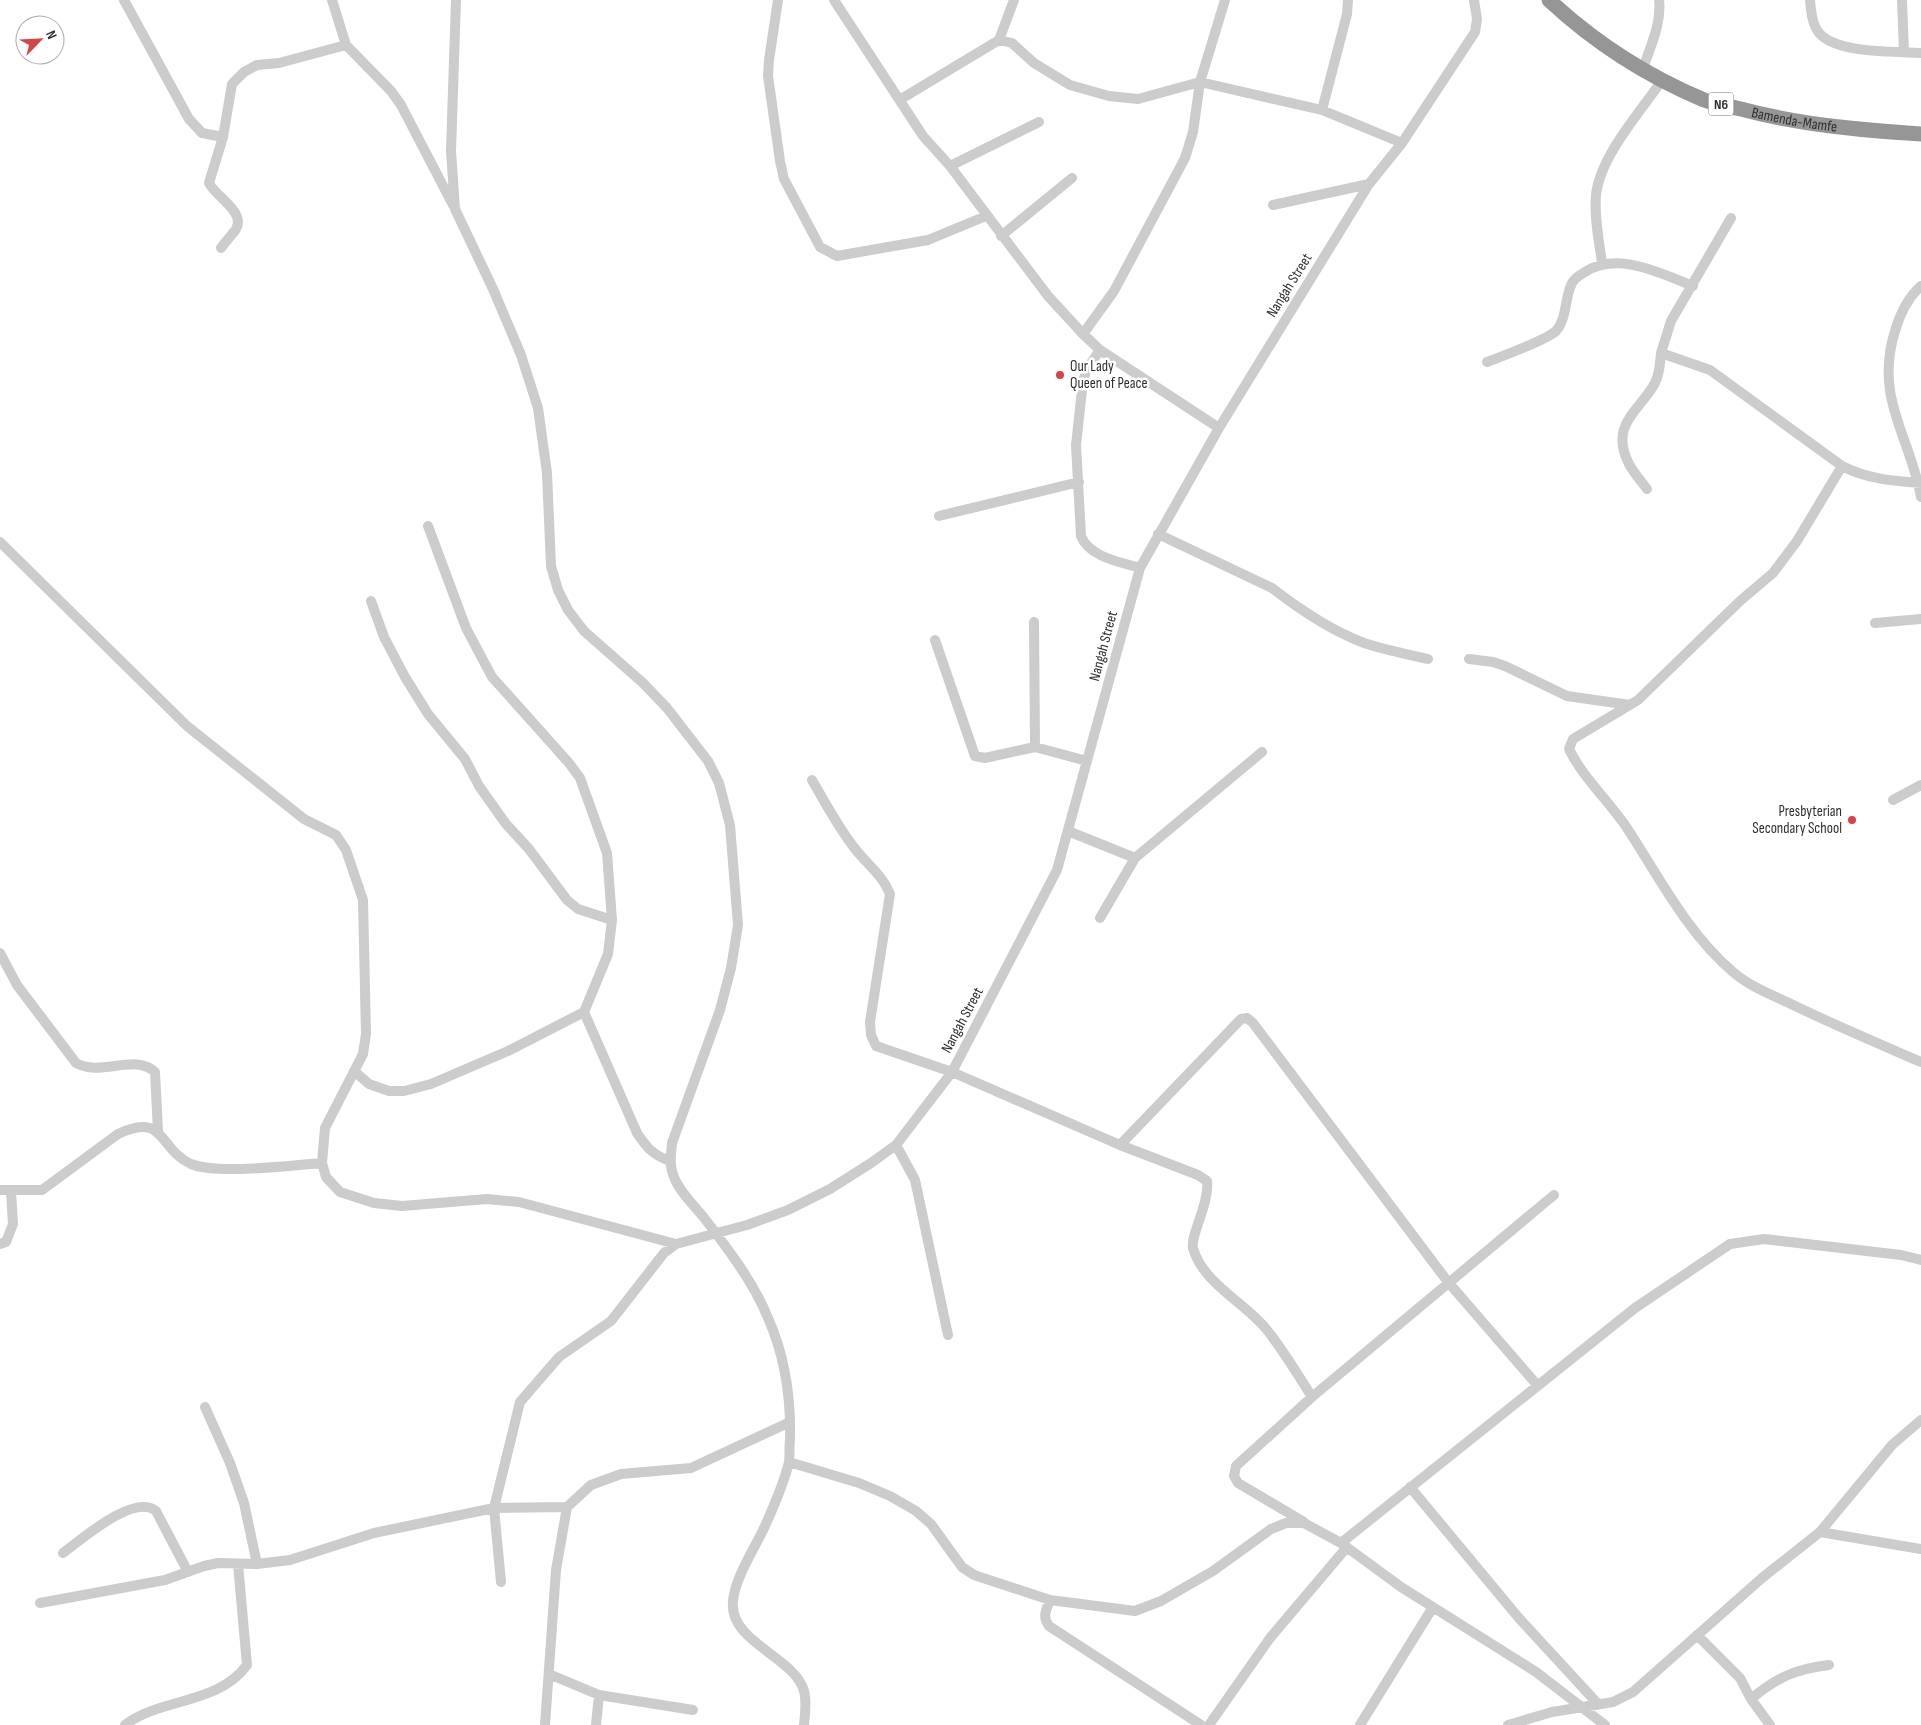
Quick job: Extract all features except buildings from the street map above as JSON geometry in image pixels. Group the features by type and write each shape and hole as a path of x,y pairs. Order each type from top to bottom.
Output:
{"highway":[{"name":"Bamenda-Mamfe","path":"1549,0 1576,25 1643,69 1706,100 1759,114 1815,124 1921,134"}],"street":[{"path":"124,0 189,119 202,133 223,137"},
{"path":"332,0 346,45 396,97 433,171 455,209 493,289 521,355 538,408 547,473 551,566 558,590 568,610 584,631 643,683 667,708 708,761 719,783 730,825 738,925 731,968 720,1010 672,1143 670,1162 674,1177 682,1192 715,1232 753,1289 768,1317 787,1380 790,1422 789,1462 766,1524 736,1588 732,1604 735,1616 744,1632 793,1674 804,1690 806,1704 804,1725"},
{"path":"455,209 452,167 456,0"},
{"path":"778,0 768,76 780,161 784,179 820,248 837,256 918,241 944,234 986,216"},
{"path":"834,0 902,100 924,136 950,166 1048,296 1100,350 1219,428"},
{"path":"902,100 999,40 1014,0"},
{"path":"1083,334 1118,284 1185,158 1193,132 1200,82 1225,0"},
{"path":"1322,110 1347,14 1348,0"},
{"name":"Nangah Street","path":"676,1244 715,1232 748,1225 788,1210 830,1189 896,1145 952,1072 1051,884 1068,831 1140,568 1219,428 1369,184 1402,143 1475,32 1477,20 1474,0"},
{"path":"1643,69 1658,22 1659,0"},
{"path":"1810,0 1812,19 1819,33 1828,40 1842,46 1921,53"},
{"path":"1902,0 1904,52"},
{"path":"999,40 1012,44 1034,62 1070,85 1109,96 1138,99 1200,82 1322,110 1402,143"},
{"path":"221,248 238,227 238,217 232,208 213,191 209,183 223,137 232,84 244,72 257,65 279,63 346,45"},
{"path":"1602,263 1596,215 1596,193 1613,150 1662,79"},
{"path":"950,166 1039,122"},
{"path":"433,171 445,171 452,167"},
{"path":"1001,236 1072,178"},
{"path":"1273,205 1369,184"},
{"path":"1647,489 1629,464 1622,434 1627,419 1654,384 1659,373 1661,353 1671,321 1731,218"},
{"path":"1486,362 1554,333 1563,317 1570,287 1577,276 1602,263 1618,262 1637,266 1693,286"},
{"path":"1921,286 1913,293 1901,313 1892,342 1888,376 1890,401 1920,483 1921,497"},
{"path":"1100,350 1087,370 1083,381 1076,445 1081,536 1086,546 1095,552 1140,568"},
{"path":"1661,353 1710,370 1842,466 1857,474 1887,481 1920,483"},
{"path":"1842,466 1798,541 1773,573 1630,705 1572,739 1569,748 1575,761 1622,821 1681,912 1732,972 1749,984 1921,1062"},
{"path":"939,516 1079,482"},
{"path":"354,1071 369,1084 389,1091 404,1091 431,1084 508,1051 584,1012 608,954 612,920 607,853 580,778 569,763 492,677 466,628 428,526"},
{"path":"1158,534 1272,588 1286,600 1349,636 1365,643 1428,659"},
{"path":"0,542 187,726 234,766 304,818 336,835 346,850 363,900 366,1034 363,1054 325,1128 322,1163 326,1177 340,1192 374,1204 402,1206 487,1199 519,1202 676,1244"},
{"path":"371,601 384,638 405,677 428,714 465,759 479,786 506,824 530,850 567,900 578,909 612,920"},
{"path":"1875,623 1921,620"},
{"path":"1034,622 1035,747"},
{"path":"935,640 975,756 985,758 1035,747 1087,761"},
{"path":"1469,659 1493,662 1505,666 1567,696 1630,705"},
{"path":"1100,918 1135,858 1262,752"},
{"path":"812,780 856,850 886,884 890,894 870,1022 870,1035 876,1046 952,1072 1120,1145 1198,1175 1207,1181 1208,1193 1192,1245 1198,1259 1207,1274 1266,1329 1312,1397"},
{"path":"1894,800 1921,785"},
{"path":"1068,831 1135,858"},
{"path":"0,953 17,985 76,1063 85,1068 139,1064 149,1066 155,1072 158,1131 177,1155 192,1164 243,1168 322,1163"},
{"path":"584,1012 638,1133 647,1148 656,1157 670,1162"},
{"path":"1120,1145 1241,1019 1247,1018 1276,1053 1448,1282 1538,1386"},
{"path":"0,1190 11,1192 42,1190 118,1134 130,1128 144,1127 158,1131"},
{"path":"896,1145 915,1180 948,1335"},
{"path":"0,1244 6,1242 13,1224 11,1192"},
{"path":"1554,1195 1312,1397 1236,1466 1234,1476 1238,1483 1344,1545 1433,1607 1536,1672 1605,1725"},
{"path":"1209,1725 1264,1646 1344,1545 1410,1487 1635,1308 1730,1244 1764,1239 1901,1255 1921,1260"},
{"path":"501,1582 494,1508 520,1402 559,1358 610,1321 664,1253 676,1244"},
{"path":"205,1407 230,1463 244,1503 256,1564"},
{"path":"1508,1725 1552,1712 1613,1702 1633,1692 1762,1578 1820,1532 1892,1445 1921,1420"},
{"path":"545,1725 556,1570 567,1507 591,1485 622,1474 691,1468 790,1422"},
{"path":"789,1462 859,1483 890,1496 916,1511 931,1524 962,1567 974,1575 1050,1600 1135,1611 1145,1608 1213,1571 1271,1529 1286,1523 1304,1522"},
{"path":"1410,1487 1518,1617 1598,1704"},
{"path":"63,1552 119,1514 140,1506 150,1506 156,1511 188,1572"},
{"path":"40,1604 165,1580 218,1563 256,1564 290,1560 374,1533 494,1508 567,1507"},
{"path":"1820,1532 1921,1549"},
{"path":"125,1725 138,1716 188,1700 228,1684 247,1665 238,1564"},
{"path":"1050,1600 1045,1615 1045,1621 1049,1626 1201,1725"},
{"path":"1360,1725 1433,1607"},
{"path":"1698,1635 1740,1678 1751,1699 1770,1725"},
{"path":"1751,1699 1771,1682 1802,1668 1829,1664"},
{"path":"549,1674 599,1695 692,1710"},
{"path":"596,1725 599,1695"}],"place":[{"name":"Our Lady Queen of Peace","path":"1060,375"},
{"name":"Presbyterian Secondary School","path":"1852,820"}]}
